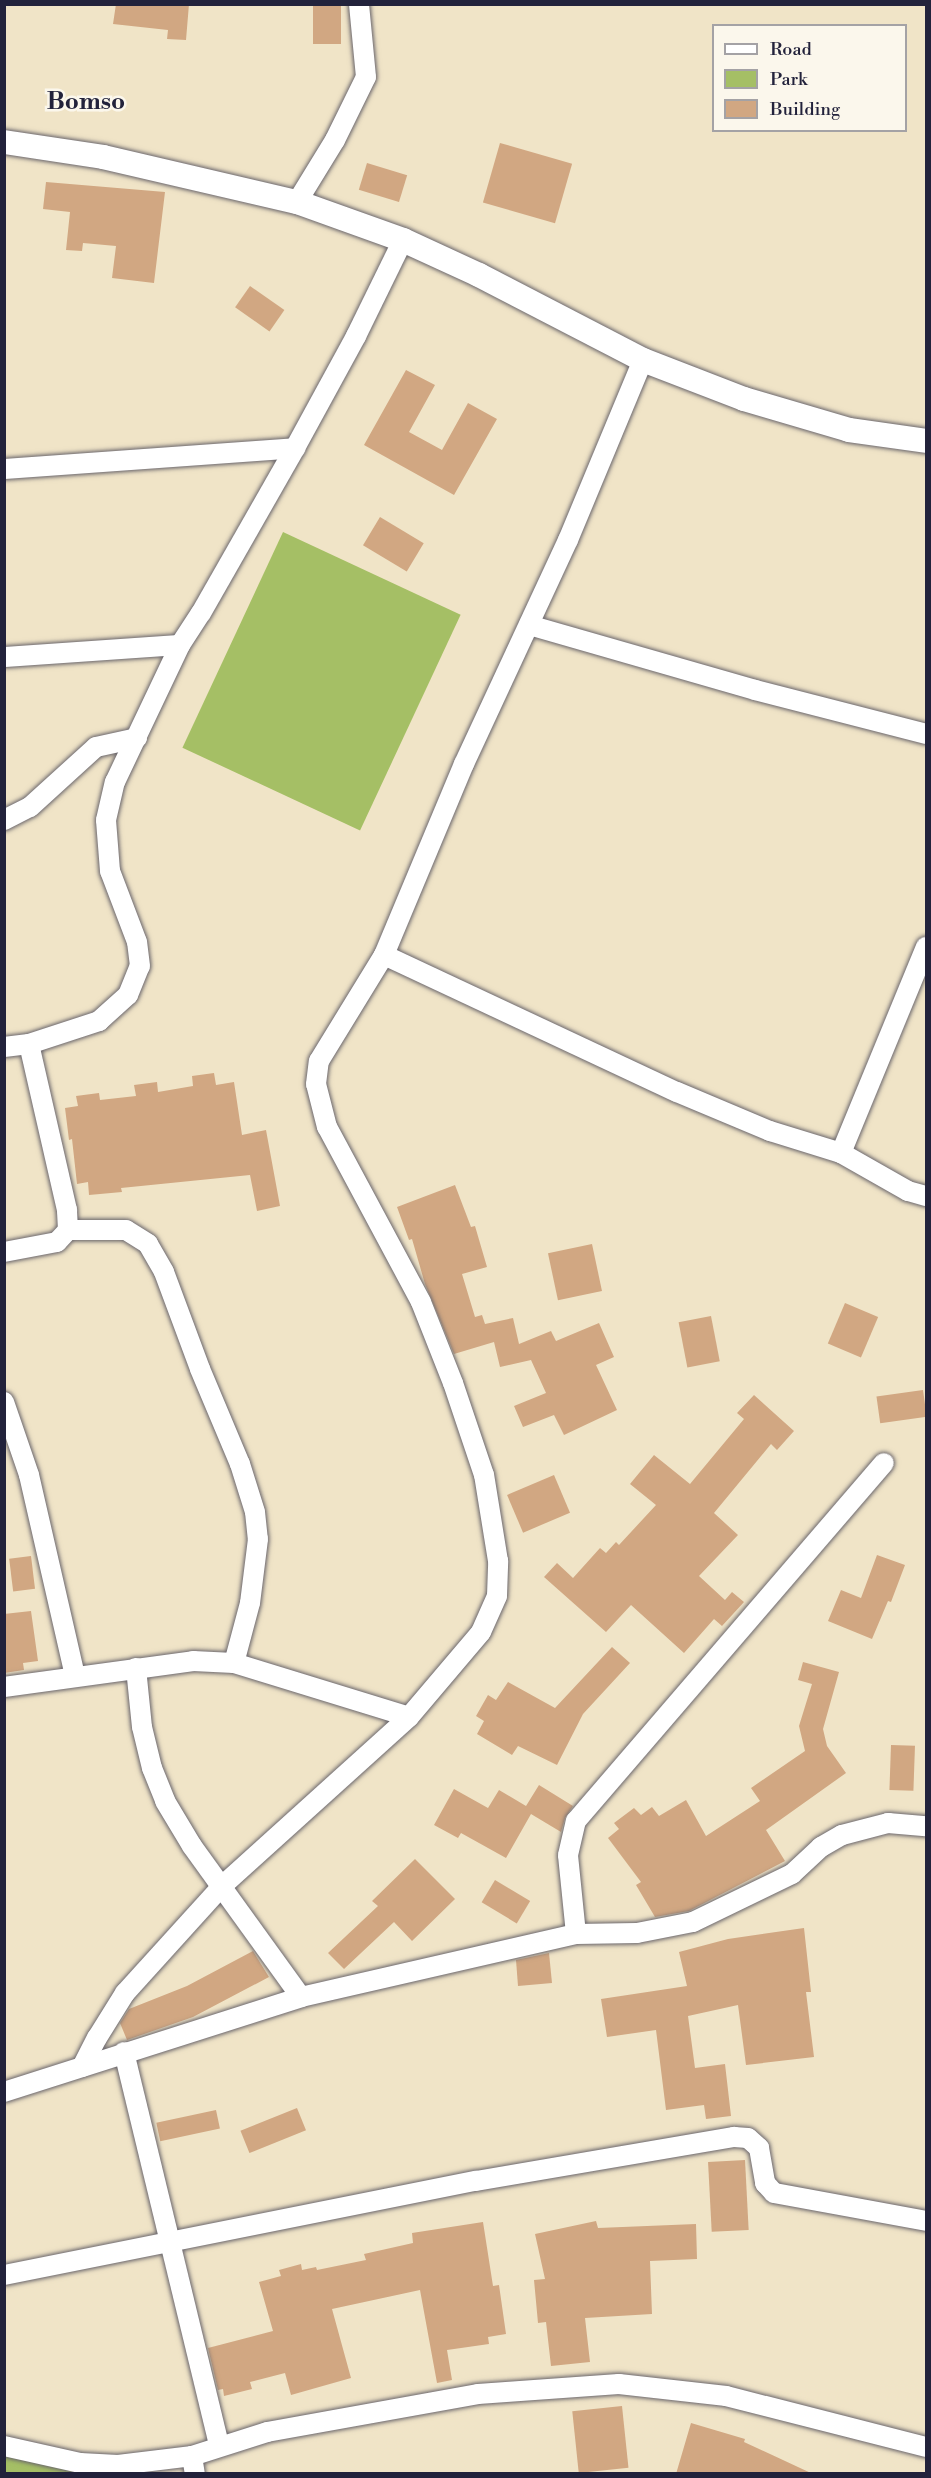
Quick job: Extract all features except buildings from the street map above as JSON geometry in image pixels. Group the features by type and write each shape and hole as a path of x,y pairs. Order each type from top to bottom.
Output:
{"street":[{"path":"297,202 335,140 366,77 359,4"},
{"path":"4,142 103,158 297,202 403,240 479,275 643,360 744,399 849,430 927,441"},
{"path":"4,1047 28,1044 99,1021 129,995 140,966 137,942 110,871 106,820 116,782 180,645 201,613 295,448 356,336 403,240"},
{"path":"82,2067 125,1993 221,1887 409,1718 481,1632 497,1596 498,1561 484,1475 453,1383 421,1302 327,1127 319,1104 316,1084 319,1061 384,955 464,764 529,625 643,360"},
{"path":"4,469 295,448"},
{"path":"529,625 755,690 927,734"},
{"path":"4,657 180,645"},
{"path":"4,820 30,807 96,747 137,738"},
{"path":"841,1153 927,948"},
{"path":"384,955 677,1092 770,1131 841,1153 909,1191 927,1196"},
{"path":"4,1252 57,1242 68,1230 67,1210 28,1044"},
{"path":"68,1230 126,1230 148,1244 164,1272 200,1369 240,1464 255,1512 258,1539 250,1603 234,1663"},
{"path":"4,1402 10,1433 29,1474 75,1676"},
{"path":"576,1934 568,1855 576,1821 884,1463"},
{"path":"4,1687 193,1661 234,1663 409,1718"},
{"path":"136,1668 142,1727 152,1768 165,1801 221,1887 301,1997"},
{"path":"4,2092 301,1997 576,1934 637,1933 693,1922 792,1874 821,1847 842,1835 888,1823 927,1826"},
{"path":"124,2052 219,2446"},
{"path":"4,2275 476,2181 734,2137 748,2138 759,2148 765,2183 774,2193 927,2221"},
{"path":"4,2446 80,2463 193,2465 219,2446 267,2432 478,2394 619,2384 726,2396 927,2447"}],"green space":[{"path":"283,532 461,615 360,831 182,748"},
{"path":"5,2453 80,2473 5,2473"}],"district":[{"name":"Bomso","path":"86,103"}]}
